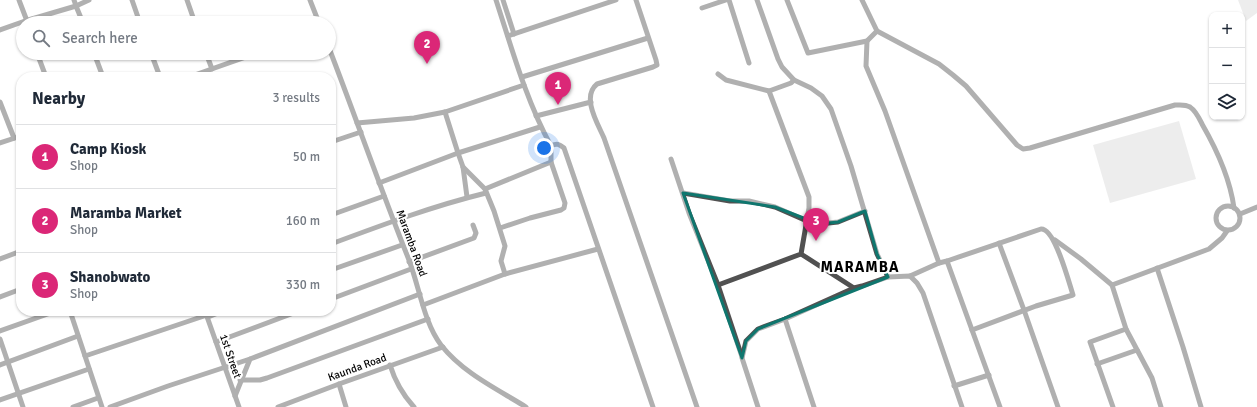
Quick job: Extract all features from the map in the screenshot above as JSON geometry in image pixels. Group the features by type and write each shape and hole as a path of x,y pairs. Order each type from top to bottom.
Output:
{"street":[{"path":"19,0 24,16"},
{"path":"74,0 80,16"},
{"path":"45,16 76,6 89,0"},
{"path":"132,0 138,16"},
{"path":"187,0 193,16"},
{"path":"310,0 316,16"},
{"path":"496,0 524,85 540,127 551,146 551,162 565,203 564,208 561,210 500,228"},
{"path":"503,0 514,34"},
{"path":"508,36 616,0"},
{"path":"636,0 657,65 653,68 597,84 593,87 591,92 591,102 595,119 604,138 697,407"},
{"path":"702,8 728,0 749,63"},
{"path":"757,0 782,67 794,80 811,88 822,96 831,109 851,166 877,254 888,277"},
{"path":"787,0 808,53 867,41 877,31"},
{"path":"862,0 877,31 938,64 954,75 966,86 1017,145 1023,149 1175,105 1183,104 1189,106 1194,110 1213,142 1226,174 1234,208"},
{"path":"0,30 16,25"},
{"path":"522,78 648,38"},
{"path":"867,41 866,66 885,112 939,263"},
{"path":"40,60 44,72"},
{"path":"97,60 101,72"},
{"path":"154,60 158,72"},
{"path":"209,60 212,69"},
{"path":"203,72 237,60"},
{"name":"Maramba Road","path":"333,60 402,245 410,262 428,319 438,341 457,362 476,377 526,407"},
{"path":"718,74 726,80 770,90 791,83 794,80"},
{"path":"357,123 414,118 445,112 524,85"},
{"path":"770,90 809,197 810,208 801,254"},
{"path":"0,102 14,138 0,143"},
{"path":"536,116 591,102"},
{"path":"445,112 463,167 467,197"},
{"path":"379,183 458,153 540,127"},
{"path":"336,140 361,132"},
{"path":"551,146 560,144 564,148 653,407"},
{"path":"671,159 718,285 758,407"},
{"path":"336,242 393,221 486,191 551,162"},
{"path":"463,167 486,191 505,246 501,261 505,274"},
{"path":"683,193 730,201 749,201 775,207 807,221 819,224 838,222 865,211"},
{"path":"336,213 384,196"},
{"path":"1226,206 1234,208 1240,214 1240,223 1234,229 1223,230 1216,221 1217,213 1222,207 1226,206"},
{"path":"1240,214 1257,207"},
{"path":"410,262 474,238 476,233 473,225"},
{"path":"742,358 746,341 758,329 785,319 854,288 888,277 910,276 939,263 1041,229 1048,231 1054,240 1073,295 1024,310 972,330"},
{"path":"1112,285 1209,249 1222,238 1227,230"},
{"path":"1054,240 1081,259 1112,285 1126,329 1152,378 1161,407"},
{"path":"999,243 1058,407"},
{"path":"336,268 402,245"},
{"path":"424,305 505,274 598,249"},
{"path":"0,259 16,253"},
{"path":"718,285 801,254"},
{"path":"801,254 854,288"},
{"path":"947,261 1000,407"},
{"path":"1157,268 1201,407"},
{"path":"336,297 412,269"},
{"path":"910,276 917,283 923,293 962,407"},
{"path":"0,297 16,291"},
{"path":"110,407 250,359 420,294"},
{"path":"0,331 42,316"},
{"path":"72,316 102,407"},
{"path":"85,356 201,316"},
{"name":"1st Street","path":"208,316 240,407"},
{"path":"216,342 286,316"},
{"path":"240,380 260,380 267,378 428,319"},
{"path":"785,319 814,407"},
{"path":"1113,407 1090,342 1126,329"},
{"path":"0,365 78,336"},
{"path":"0,339 23,407"},
{"name":"Kaunda Road","path":"278,407 442,347"},
{"path":"1097,364 1137,350"},
{"path":"235,396 240,380 250,359"},
{"path":"390,366 395,380 414,407"},
{"path":"0,400 89,369"},
{"path":"954,386 989,376"},
{"path":"339,384 346,407"},
{"path":"73,407 98,398"}],"highlighted area":[{"path":"683,193 775,207 819,224 838,222 865,211 877,254 888,277 758,329 746,341 742,358"}],"shaded area":[{"path":"1238,0 1257,0 1257,13 1246,21 1245,12 1243,12"},
{"path":"1179,121 1196,179 1110,203 1093,145"}],"place":[{"name":"Maramba Market","path":"427,64"},
{"name":"Camp Kiosk","path":"558,105"},
{"name":"Shanobwato","path":"816,241"}],"district":[{"name":"MARAMBA","path":"860,267"}]}
